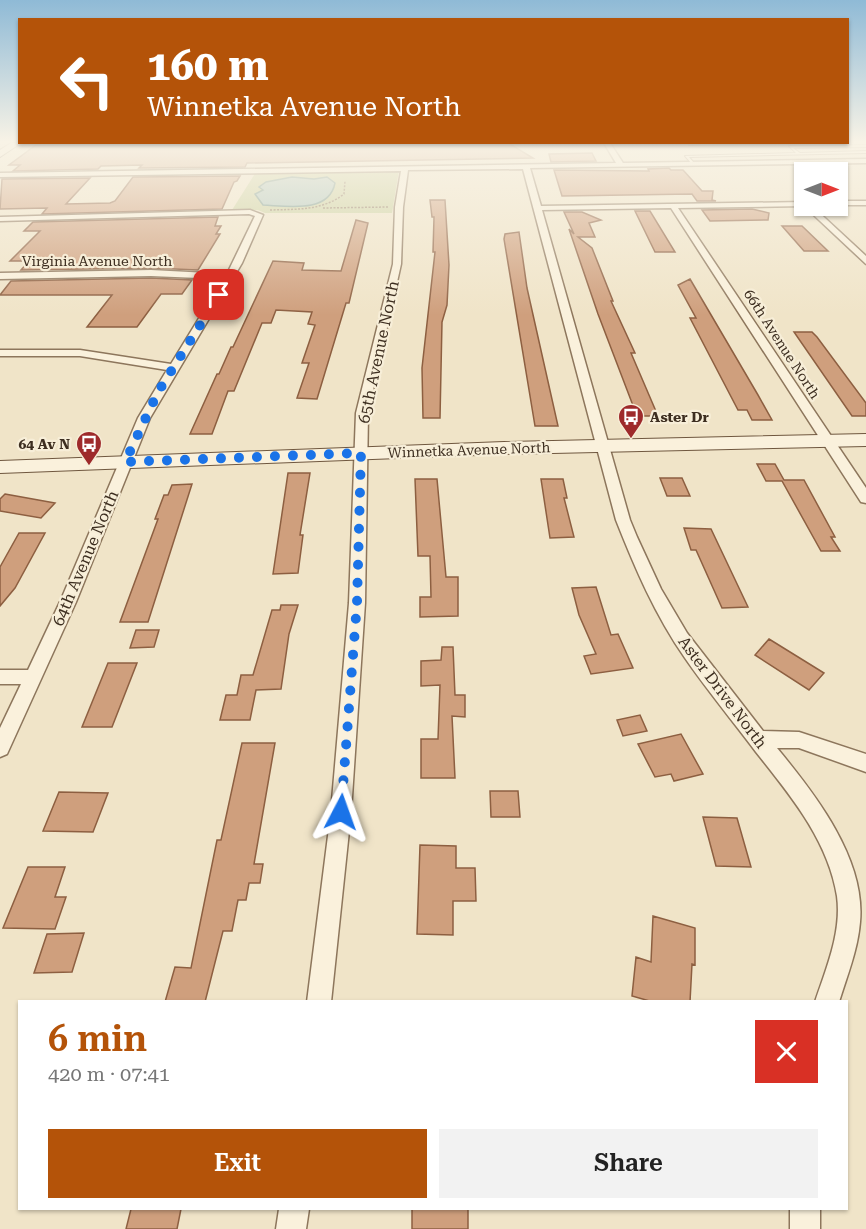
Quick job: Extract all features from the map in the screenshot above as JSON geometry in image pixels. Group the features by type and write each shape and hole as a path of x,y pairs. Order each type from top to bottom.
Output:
{"street":[{"name":"65th Avenue North","path":"319,1000 341,812 357,603 362,413 397,264 400,200"},
{"name":"Aster Drive North","path":"536,200 623,520 658,597 690,651 818,816 836,854 848,897 847,933 828,1000"},
{"path":"848,203 866,203"},
{"path":"538,208 794,204"},
{"name":"66th Avenue North","path":"673,206 866,499"},
{"path":"0,219 256,213"},
{"name":"64th Avenue North","path":"0,748 68,602 144,418 230,277 259,215 256,213"},
{"path":"819,216 866,261"},
{"name":"Virginia Avenue North","path":"0,276 151,273 230,277"},
{"path":"0,354 80,353 174,368"},
{"name":"Winnetka Avenue North","path":"0,467 361,453 866,440"},
{"path":"0,677 34,676"},
{"path":"759,739 799,740 866,763"},
{"path":"291,1229 294,1210"},
{"path":"805,1210 805,1229"}],"path":[{"path":"314,208 336,200"},
{"path":"256,213 314,208 399,207"}],"green space":[{"path":"238,200 394,200 392,213 265,213 258,210 232,210"}],"water":[{"path":"260,200 324,200 295,207 263,205"}],"building":[{"path":"1,200 69,200 66,204 115,201 226,200 222,209 42,214 47,208 0,209"},
{"path":"430,200 445,200 449,265 447,305 442,322 440,418 423,418 422,368 435,252 433,252 434,217 432,217"},
{"path":"752,209 769,213 768,220 710,221 702,210"},
{"path":"635,211 650,211 675,252 655,252"},
{"path":"564,212 582,212 601,220 589,223 595,237 578,237 592,248 613,301 611,301 635,353 631,353 658,416 637,416 598,314 569,229 574,234"},
{"path":"218,217 215,226 221,226 216,234 220,234 198,270 151,268 21,270 29,261 10,261 40,231 24,231 33,222"},
{"path":"356,220 368,223 349,303 346,303 317,399 297,398 309,363 302,363 315,325 308,324 312,312 276,310 271,323 262,323 234,391 228,391 212,434 190,434 273,261 304,263 302,270 341,271"},
{"path":"782,226 802,226 828,251 804,251"},
{"path":"519,232 527,288 558,426 535,426 504,239 505,234"},
{"path":"151,278 192,280 182,294 161,294 137,327 87,327 112,295 0,295 11,281"},
{"path":"690,279 772,420 752,420 747,410 738,410 690,318 696,318 678,285"},
{"path":"794,332 812,332 817,337 866,403 866,416 852,416"},
{"path":"757,464 775,464 784,480 804,480 835,537 831,537 840,551 821,551 782,481 766,481"},
{"path":"288,473 310,473 300,535 303,535 298,573 273,574"},
{"path":"660,478 682,478 690,496 667,496"},
{"path":"415,479 437,479 446,577 458,577 458,616 420,617 420,597 431,597 430,556 418,556"},
{"path":"541,479 563,479 567,498 564,498 574,537 550,538"},
{"path":"192,484 148,622 120,622 158,519 155,519 164,495 168,495 172,485"},
{"path":"5,494 55,503 41,518 0,511 0,499"},
{"path":"684,528 711,529 748,607 722,608 696,550 691,550"},
{"path":"19,533 45,533 15,588 0,606 0,567"},
{"path":"596,587 611,635 618,634 633,668 591,674 584,656 596,654 579,615 572,588"},
{"path":"281,605 298,605 289,634 281,689 256,690 250,720 220,720 226,695 237,695 241,675 253,675 272,610 280,610"},
{"path":"136,630 159,630 154,647 130,648"},
{"path":"769,639 824,673 809,690 755,655"},
{"path":"442,647 453,647 455,695 465,695 465,717 452,716 455,778 421,778 421,739 438,739 440,685 421,686 421,661 441,660"},
{"path":"108,663 137,663 112,727 82,727"},
{"path":"640,715 647,731 623,736 617,720"},
{"path":"681,734 703,774 674,781 671,774 655,777 638,744"},
{"path":"242,743 275,743 254,864 263,864 260,883 249,883 246,900 238,900 232,931 223,931 206,1000 166,1000 175,967 191,968 217,840 221,840"},
{"path":"490,791 518,791 520,817 491,817"},
{"path":"59,792 108,793 93,832 43,831"},
{"path":"703,817 737,818 751,867 716,866"},
{"path":"420,845 456,846 456,868 475,868 476,901 453,901 453,935 417,934"},
{"path":"28,867 65,867 55,897 66,897 55,929 3,928"},
{"path":"653,916 695,928 695,965 692,964 690,1000 646,1000 632,996 636,957 651,962"},
{"path":"84,933 72,972 34,973 47,934"},
{"path":"131,1210 181,1210 177,1229 126,1229"},
{"path":"412,1210 468,1210 468,1229 412,1229"}],"place":[{"name":"Aster Dr","path":"631,440"},
{"name":"64 Av N","path":"89,467"}],"route":[{"path":"219,295 158,392 125,462 361,453 357,603 341,812"}]}
